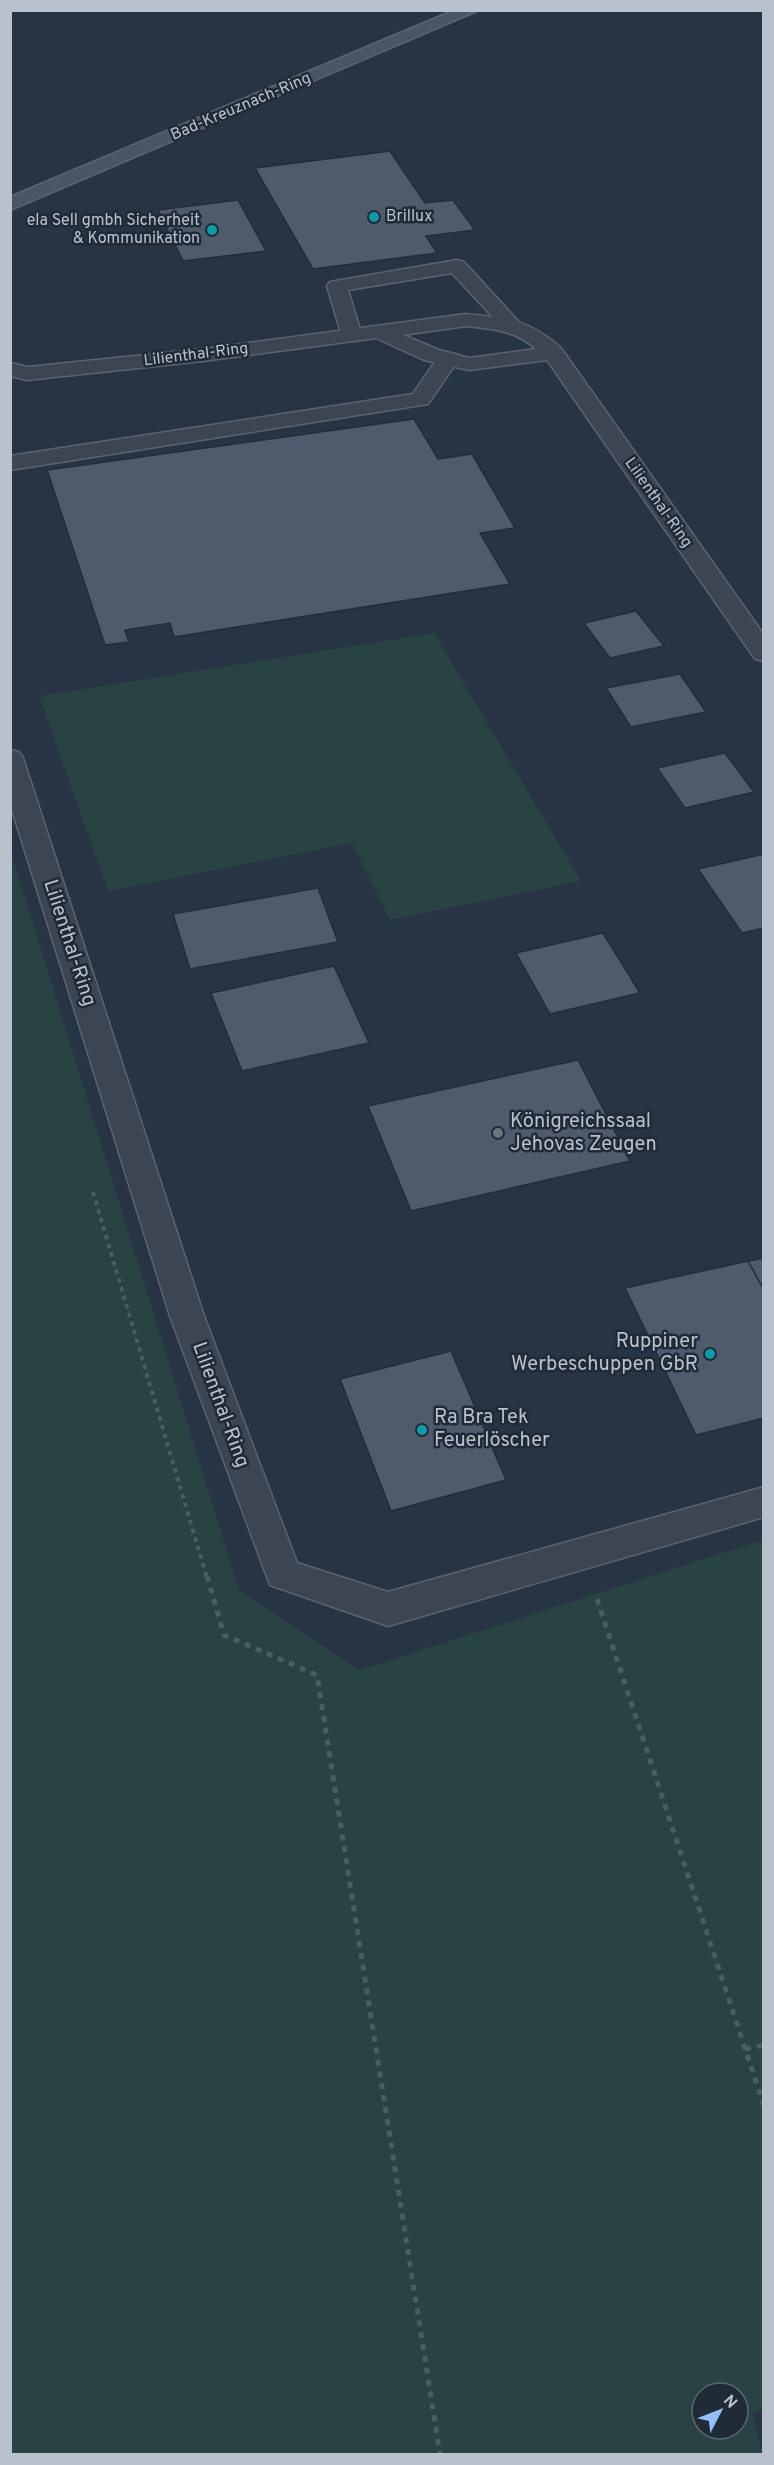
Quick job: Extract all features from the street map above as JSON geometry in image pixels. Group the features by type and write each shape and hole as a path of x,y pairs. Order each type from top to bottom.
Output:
{"main road":[{"name":"Bad-Kreuznach-Ring","path":"10,204 471,10"}],"street":[{"path":"352,336 337,286 457,266 510,324"},
{"name":"Lilienthal-Ring","path":"10,369 27,374 381,333 466,320 510,324 533,335 553,353 764,654"},
{"path":"381,333 404,344 469,364 553,353"},
{"path":"10,463 420,399 448,359"},
{"name":"Lilienthal-Ring","path":"10,758 187,1316 283,1574 388,1609 764,1502"}],"path":[{"path":"92,1189 224,1635 317,1675 440,2454"},
{"path":"582,1554 764,2106"},
{"path":"745,2049 764,2045"}],"green space":[{"path":"434,633 581,881 390,920 352,843 108,891 39,696"},
{"path":"10,849 239,1590 360,1670 763,1540 764,2409 752,2413 763,2454 11,2454"}],"building":[{"name":"Brillux","path":"390,151 425,203 453,200 475,230 426,236 437,253 313,269 255,168"},
{"name":"ela Sell gmbh Sicherheit & Kommunikation","path":"238,200 266,251 183,261 158,210"},
{"path":"414,419 438,459 472,454 515,528 480,533 510,584 174,637 170,623 125,630 129,642 105,645 47,470"},
{"path":"636,611 664,646 610,658 584,623"},
{"path":"680,674 706,712 631,727 606,688"},
{"path":"725,753 754,792 685,808 657,768"},
{"path":"764,854 764,928 742,933 698,869"},
{"path":"318,888 338,942 190,969 173,914"},
{"path":"603,933 640,993 550,1014 516,953"},
{"path":"334,966 369,1043 242,1071 211,993"},
{"name":"Königreichssaal Jehovas Zeugen","path":"578,1060 630,1161 411,1211 368,1106"},
{"path":"764,1258 764,1290 748,1261"},
{"name":"Ruppiner Werbeschuppen GbR","path":"748,1261 764,1290 764,1418 696,1435 625,1288"},
{"name":"Ra Bra Tek Feuerlöscher","path":"451,1351 506,1480 391,1511 340,1379"}],"place":[{"name":"Brillux","path":"374,217"},
{"name":"ela Sell gmbh Sicherheit & Kommunikation","path":"212,230"},
{"name":"Königreichssaal Jehovas Zeugen","path":"498,1133"},
{"name":"Ruppiner Werbeschuppen GbR","path":"710,1354"},
{"name":"Ra Bra Tek Feuerlöscher","path":"422,1430"}]}
